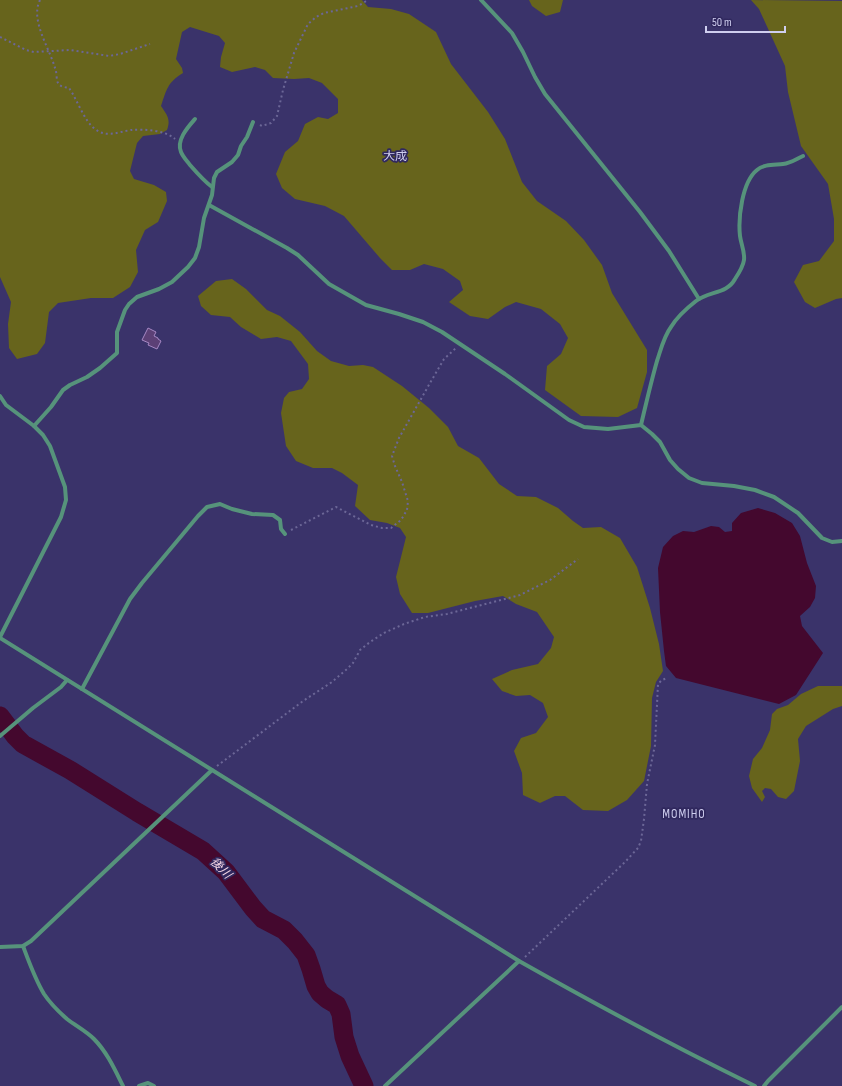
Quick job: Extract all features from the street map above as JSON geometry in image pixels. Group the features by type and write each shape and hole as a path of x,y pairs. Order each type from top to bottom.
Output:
{"street":[{"path":"481,0 512,33 545,94 669,251 698,299"},
{"path":"196,119 187,128 180,143 180,150 194,170 212,187"},
{"path":"34,426 63,390 87,377 117,353 117,332 125,310 129,304 137,297 159,289 172,282 195,258 199,247 204,218 209,205 214,178 217,172 232,162 238,155 253,122"},
{"path":"640,425 649,389 666,334 671,326 698,299 728,288 734,282 741,268 744,260 744,254 740,236 740,209 745,190 752,176 756,170 762,167 793,161 803,156"},
{"path":"209,205 298,255 329,284 342,292 366,305 423,322 442,332 506,374 569,420 584,427 608,429 640,425 660,442 670,460 678,469 690,478 702,484 734,486 755,490 774,497 798,514 822,538 832,542 842,541"},
{"path":"0,396 6,405 34,426 43,435 50,446 65,487 66,500 61,517 0,638 519,961 579,995 709,1064 754,1086"},
{"path":"82,689 130,599 207,506 220,504 252,514 273,515 280,520 281,529 285,534"},
{"path":"0,736 61,687 67,680"},
{"path":"0,947 23,946 31,941 212,770"},
{"path":"23,946 33,972 44,994 68,1020 84,1030 95,1040 107,1055 123,1086"},
{"path":"385,1086 519,961"},
{"path":"764,1086 842,1007"},
{"path":"139,1086 148,1084 154,1086"}],"path":[{"path":"40,0 37,7 37,22 56,69 58,82 61,86 69,88 94,129 103,134 116,134 132,130 160,131 170,135 180,143"},
{"path":"253,122 262,126 271,123 277,116 294,53 308,24 316,17 324,13 358,6 368,0"},
{"path":"0,37 26,50 34,52 70,50 109,56 150,44"},
{"path":"285,534 336,507 371,525 382,528 391,528 401,520 407,510 408,502 392,456 399,438 444,359 460,345"},
{"path":"212,770 302,701 332,682 353,663 360,650 384,633 404,624 425,618 520,595 550,580 578,559"},
{"path":"519,961 625,862 638,848 641,841 647,784 655,745 658,684 667,678"}],"shaded area":[{"path":"0,0 362,0 368,7 391,9 409,14 436,32 451,64 488,112 505,139 522,182 537,201 566,221 584,240 602,265 612,293 647,350 647,372 637,408 618,417 581,416 545,390 547,366 561,354 568,338 560,324 541,309 516,302 505,307 488,319 470,316 449,302 463,290 460,281 443,269 424,264 410,270 392,270 344,216 325,206 295,199 282,188 276,174 285,152 298,141 305,124 318,117 328,119 338,113 338,99 322,83 309,78 273,78 265,70 255,67 232,72 220,67 225,43 219,36 190,27 182,32 176,59 182,68 183,73 171,83 166,91 161,106 167,115 167,130 160,134 143,136 137,143 130,171 134,179 154,185 166,192 167,201 158,222 145,230 136,250 138,272 130,287 113,298 91,298 58,303 49,312 45,343 37,354 17,359 9,348 8,324 11,302 0,277"},
{"path":"529,0 563,0 560,12 546,16 532,6"},
{"path":"751,0 842,1 842,298 815,308 805,302 794,282 803,265 819,261 834,241 834,219 828,184 801,146 788,92 785,66 759,9"},
{"path":"232,279 246,289 267,310 280,316 300,332 317,351 331,361 349,366 363,365 373,367 402,386 429,408 448,427 458,446 479,458 499,484 517,496 536,497 558,508 583,528 601,527 620,538 637,567 650,608 659,644 663,671 656,682 652,698 651,746 644,781 627,800 608,811 583,810 565,796 555,796 540,803 523,795 522,773 514,751 521,738 536,733 548,717 543,703 530,695 516,696 502,691 492,679 512,670 538,664 551,648 554,637 537,612 516,604 503,596 475,601 428,613 412,613 400,594 396,577 406,537 400,528 387,523 370,520 355,506 358,485 342,473 332,468 313,468 296,461 286,446 281,413 284,398 289,392 302,389 309,379 308,364 291,341 277,337 261,339 241,327 230,317 211,315 201,306 198,296 216,281"},
{"path":"758,508 775,513 792,523 800,536 807,563 816,586 815,598 810,607 800,616 802,626 823,653 796,695 779,704 676,678 666,666 664,651 658,568 663,547 673,536 683,531 694,532 711,526 719,527 725,532 732,531 732,523 741,513"},
{"path":"818,686 842,686 842,706 833,709 806,726 798,739 800,761 794,791 786,799 778,797 771,789 765,788 762,791 765,797 762,802 752,788 749,776 753,759 762,748 770,730 772,714 777,709 788,705 801,694"}],"building":[{"path":"148,328 156,332 154,336 161,341 157,349 148,345 149,343 142,340"}],"waterway":[{"name":"後川","path":"0,716 23,744 70,770 203,851 226,872 263,919 284,930 295,941 306,955 316,986 320,993 337,1005 341,1014 344,1037 350,1056 364,1086"}],"district":[{"name":"大成","path":"395,156"},
{"name":"MOMIHO","path":"684,813"}]}
